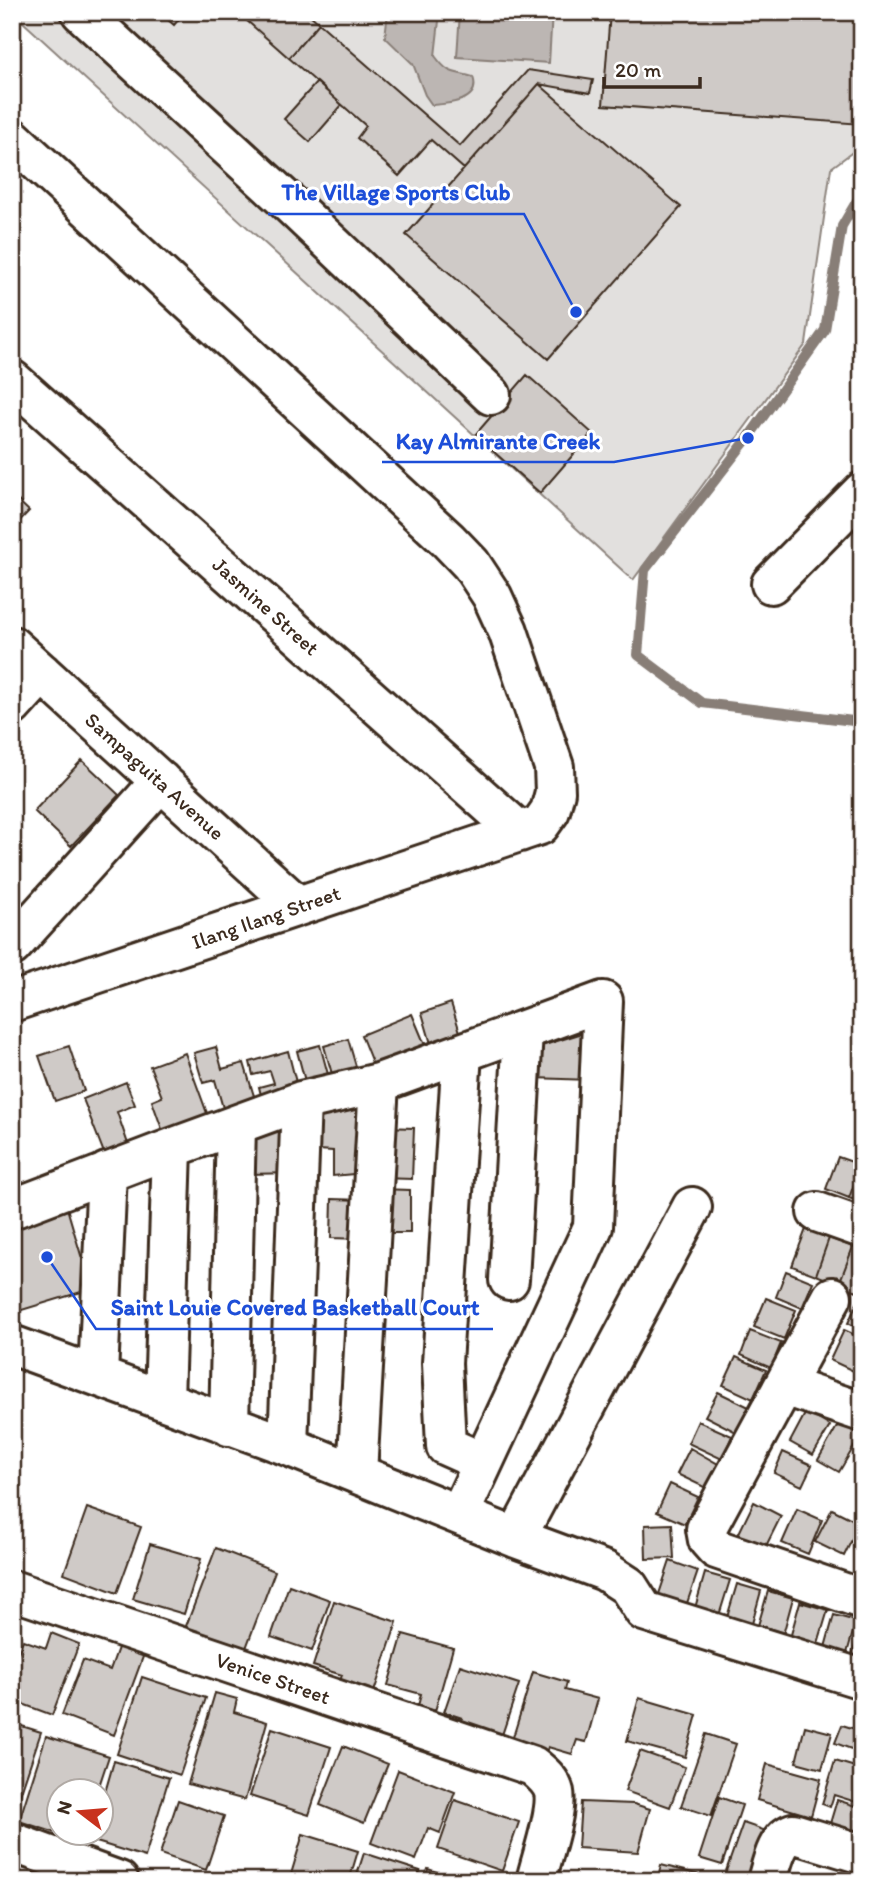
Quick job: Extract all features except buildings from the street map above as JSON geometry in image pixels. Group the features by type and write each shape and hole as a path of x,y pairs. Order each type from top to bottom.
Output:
{"street":[{"path":"81,12 291,205 491,395"},
{"name":"Ilang Ilang Street","path":"12,138 438,530 471,564 492,596 508,631 554,767 555,792 550,811 540,825 12,1002"},
{"name":"Jasmine Street","path":"12,380 520,832"},
{"path":"771,584 862,492"},
{"name":"Sampaguita Avenue","path":"12,646 298,906"},
{"path":"12,706 42,673"},
{"path":"12,946 161,781"},
{"path":"12,1209 301,1101 379,1083 603,1002 593,1227 459,1515"},
{"path":"509,1280 523,1031"},
{"path":"462,1053 442,1363 446,1446 482,1462"},
{"path":"358,1474 379,1083"},
{"path":"288,1446 301,1101"},
{"path":"229,1426 236,1125"},
{"path":"164,1400 172,1148"},
{"path":"98,1376 107,1172"},
{"path":"516,1538 692,1207"},
{"path":"817,1212 862,1228"},
{"path":"446,1277 567,1285"},
{"path":"832,1297 706,1529 708,1540 716,1549 862,1599"},
{"path":"12,1345 288,1446 516,1538 605,1570 628,1586 644,1611 862,1679"},
{"path":"785,1386 862,1412"},
{"name":"Venice Street","path":"12,1590 533,1766 548,1779 554,1791 554,1807 536,1881"},
{"path":"767,1881 779,1844 785,1836 793,1833 862,1854"},
{"path":"12,1842 119,1881"}],"shaded area":[{"path":"12,12 862,12 862,145 831,168 806,344 633,580"},
{"path":"388,12 440,12 435,56 455,73 473,77 473,92 468,97 432,105 425,95 413,64 385,37"},
{"path":"460,12 552,12 549,63 457,57"}],"waterway":[{"path":"862,192 842,226 825,330 748,438 645,570 638,655 702,703 862,722"}],"place":[{"name":"The Village Sports Club","path":"576,312"},
{"name":"Kay Almirante Creek","path":"748,438"},
{"name":"Saint Louie Covered Basketball Court","path":"47,1257"}]}
